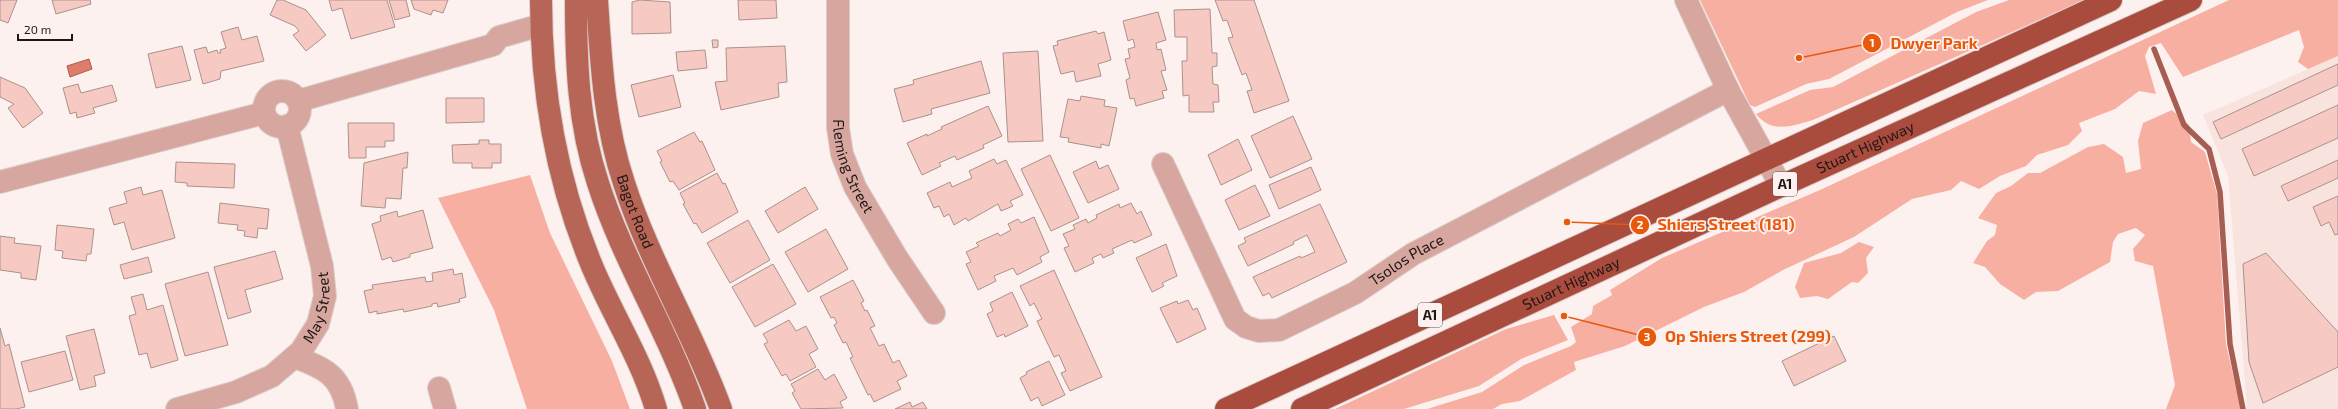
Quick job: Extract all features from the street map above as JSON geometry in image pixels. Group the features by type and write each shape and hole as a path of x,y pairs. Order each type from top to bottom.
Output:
{"highway":[{"name":"Stuart Highway","path":"1226,409 2111,0"},
{"name":"Stuart Highway","path":"1302,409 1781,186 2191,0"}],"main road":[{"path":"541,0 541,25 548,113 567,199 593,267 640,363 656,409"},
{"name":"Bagot Road","path":"576,0 579,88 586,141 608,212 667,338 695,409"},
{"name":"Bagot Road","path":"597,0 602,76 614,147 623,182 637,220 721,409"},
{"path":"673,300 700,348 727,409"},
{"path":"640,363 660,389 667,409"}],"street":[{"name":"Fleming Street","path":"838,0 838,121 842,154 855,187 897,258 934,313"},
{"path":"1686,0 1728,90 1781,186"},
{"path":"298,101 493,45 499,37 541,25"},
{"name":"Tsolos Place","path":"1163,164 1235,318 1246,327 1258,331 1279,330 1355,293 1420,250 1728,90"},
{"path":"286,91 292,93 298,101 300,115 293,124 287,126 276,126 267,119 264,113 266,101 274,92 286,91"},
{"path":"0,182 264,113"},
{"name":"May Street","path":"177,409 257,384 272,376 295,357 311,338 318,324 325,296 319,250 287,126"},
{"path":"295,357 321,367 330,373 344,395 347,409"},
{"path":"439,388 445,409"}],"shaded area":[{"path":"1700,0 1988,0 1957,12 1829,79 1806,84 1755,107 1750,105"},
{"path":"2009,0 2084,0 1813,120 1783,127 1769,124 1756,114 1810,90 1833,87 1976,12"},
{"path":"2229,0 2338,0 2338,56 2308,69 2298,62 2304,47 2299,30 2183,77 2161,43 2149,47 2145,56 2156,94 2139,91 2115,109 2079,123 2082,131 2068,145 2037,155 2026,166 2000,176 1979,189 1961,181 1951,190 1912,199 1854,237 1783,270 1744,292 1704,307 1625,346 1574,362 1576,370 1520,401 1502,404 1493,409 1427,409 1482,392 1524,365 1571,346 1576,342 1571,327 1592,314 1593,306 1612,295 1610,290 1662,258 1820,190"},
{"path":"2338,56 2338,409 2247,409 2228,176 2203,115"},
{"path":"89,59 92,69 70,77 67,66"},
{"path":"2172,110 2189,125 2191,142 2205,152 2217,194 2226,344 2241,409 2166,409 2175,385 2153,266 2135,261 2133,249 2145,235 2136,228 2118,234 2113,242 2110,262 2058,291 2036,292 2024,300 2000,284 1985,267 1973,263 1987,241 1995,235 1997,225 1978,218 1996,193 2011,186 2028,173 2040,173 2088,147 2104,144 2123,157 2126,173 2141,169 2138,141 2143,123"},
{"path":"530,175 550,233 612,361 630,409 527,409 494,310 438,198"},
{"path":"1859,242 1874,247 1866,258 1868,273 1858,283 1852,282 1828,299 1817,296 1800,298 1795,287 1804,263 1841,253"},
{"path":"1554,315 1568,340 1521,359 1479,386 1404,409 1335,409 1506,329"}],"building":[{"path":"0,0 17,0 8,23 0,20"},
{"path":"52,0 90,0 91,4 56,14"},
{"path":"277,0 283,0 306,10 326,35 306,51 293,35 299,31 295,26 270,15"},
{"path":"329,0 387,0 395,27 351,39 342,8 332,11"},
{"path":"389,0 406,0 410,16 395,20"},
{"path":"411,0 448,0 443,13 433,10 431,15 414,9"},
{"path":"640,0 670,2 671,33 632,34 632,2"},
{"path":"738,0 776,0 777,18 739,20"},
{"path":"1215,0 1254,0 1289,101 1254,113 1247,91 1252,90 1246,73 1242,75 1228,38 1233,37 1227,20 1223,21"},
{"path":"1210,9 1212,53 1217,53 1217,66 1212,67 1213,84 1218,85 1219,102 1213,102 1214,112 1189,112 1189,95 1183,96 1182,61 1187,61 1187,37 1175,37 1174,10"},
{"path":"1158,12 1166,40 1156,43 1157,50 1161,49 1166,70 1161,71 1167,90 1162,91 1164,98 1136,106 1134,98 1130,99 1126,80 1130,78 1125,59 1130,58 1128,49 1135,47 1133,39 1128,41 1123,21"},
{"path":"238,27 242,40 257,36 264,61 221,71 220,79 203,84 194,50 206,47 208,53 217,50 218,53 221,53 220,50 226,48 221,32"},
{"path":"1096,31 1098,34 1104,32 1111,60 1098,64 1101,76 1076,82 1074,71 1061,74 1053,46 1058,45 1057,41"},
{"path":"712,40 718,40 718,47 713,48"},
{"path":"182,46 191,80 156,88 148,54"},
{"path":"785,46 787,82 778,83 779,97 721,110 715,82 727,81 726,48"},
{"path":"705,50 707,68 678,71 676,52"},
{"path":"1038,51 1043,141 1008,142 1003,53"},
{"path":"981,61 990,93 931,109 932,114 903,122 894,89 914,84 913,80"},
{"path":"2338,64 2338,85 2221,139 2213,122"},
{"path":"673,75 681,107 639,117 631,85"},
{"path":"0,77 25,88 43,113 23,128 8,108 14,104 0,97"},
{"path":"78,84 81,93 112,85 117,101 93,108 95,113 77,118 76,112 70,114 63,88"},
{"path":"1081,96 1105,100 1104,106 1117,108 1109,146 1101,144 1101,148 1068,142 1069,138 1060,137 1068,99 1080,101"},
{"path":"446,98 484,98 484,122 446,123"},
{"path":"2338,105 2338,138 2254,176 2242,149"},
{"path":"988,106 1002,136 983,145 984,148 957,160 955,156 939,163 941,166 922,175 907,143 927,134 927,136 942,129 941,127"},
{"path":"1293,116 1312,159 1270,178 1251,136"},
{"path":"348,123 394,123 394,141 385,141 385,147 366,147 366,158 349,158"},
{"path":"694,132 700,142 702,141 715,170 679,190 673,181 670,182 660,162 662,161 657,151"},
{"path":"1238,139 1252,170 1221,185 1208,155"},
{"path":"479,140 489,140 489,144 501,144 501,163 492,163 492,168 472,168 472,163 453,163 452,145 479,144"},
{"path":"408,152 407,168 403,168 401,199 386,198 385,208 361,206 364,163"},
{"path":"1050,155 1079,218 1051,231 1021,169"},
{"path":"994,159 997,164 1006,160 1023,195 1010,201 1013,206 1001,211 998,204 968,221 966,218 954,225 949,214 944,217 939,206 934,208 927,193 950,182 952,187 972,178 969,171"},
{"path":"2338,160 2338,178 2288,201 2281,186"},
{"path":"1096,161 1099,169 1108,165 1119,189 1088,203 1073,172"},
{"path":"176,162 235,164 234,188 187,186 187,183 175,182"},
{"path":"1311,167 1321,190 1279,209 1269,185"},
{"path":"717,173 723,184 725,183 738,212 702,233 696,223 694,224 683,204 685,203 680,193"},
{"path":"1255,185 1270,216 1239,230 1225,200"},
{"path":"141,187 143,195 162,190 175,238 132,250 124,222 114,225 109,208 127,203 124,192"},
{"path":"805,187 818,209 778,233 765,211"},
{"path":"2338,196 2338,234 2335,235 2329,222 2321,226 2313,207"},
{"path":"220,203 269,209 267,229 258,228 257,238 244,236 245,231 237,230 238,225 218,223"},
{"path":"1131,203 1137,214 1141,211 1152,235 1134,243 1132,240 1112,249 1114,253 1103,258 1101,254 1092,258 1094,263 1075,272 1064,248 1069,246 1063,234 1075,229 1073,225 1086,219 1088,223 1097,218 1096,215 1119,204 1120,208"},
{"path":"1320,204 1347,262 1272,298 1269,293 1263,296 1253,277 1300,256 1301,258 1315,252 1307,235 1293,242 1294,244 1248,266 1238,246 1246,242 1244,238"},
{"path":"423,210 433,248 410,254 410,257 393,262 391,257 382,260 372,224 381,221 380,216 397,211 398,217"},
{"path":"1034,217 1049,252 1040,257 1042,262 1017,275 1013,268 994,276 996,281 978,290 966,264 971,262 966,252 979,246 976,243 998,233 1000,236 1011,230 1008,224 1018,219 1021,223"},
{"path":"748,220 770,260 730,283 707,243"},
{"path":"57,225 94,229 91,254 87,254 86,261 62,258 63,251 55,250"},
{"path":"826,229 848,269 808,292 785,252"},
{"path":"0,236 15,238 14,243 41,246 36,280 21,278 21,273 0,270"},
{"path":"1166,244 1177,276 1162,283 1164,286 1152,292 1136,258"},
{"path":"275,251 283,279 245,290 251,312 228,319 214,267"},
{"path":"2266,253 2338,332 2338,367 2263,403 2249,362 2243,264"},
{"path":"148,257 152,272 124,279 120,265"},
{"path":"773,264 796,304 755,327 732,287"},
{"path":"453,269 454,275 462,273 466,297 459,299 460,302 438,307 437,303 432,304 432,306 404,312 403,309 377,314 377,311 369,313 364,291 373,289 372,285 425,277 426,282 433,281 432,273"},
{"path":"1054,270 1102,377 1070,391 1061,373 1066,371 1059,355 1054,357 1037,321 1042,319 1034,303 1030,306 1020,286"},
{"path":"208,272 228,345 185,356 165,284"},
{"path":"853,280 864,301 861,303 865,311 867,310 875,326 870,328 879,346 884,344 893,363 899,360 907,376 897,381 901,389 874,402 870,394 868,395 850,358 853,357 846,342 843,343 834,325 837,323 834,317 831,318 820,297"},
{"path":"1012,292 1028,326 1005,337 1004,334 997,337 987,314 993,311 990,303"},
{"path":"143,294 147,310 163,305 178,360 151,368 147,353 139,355 129,316 136,314 131,297"},
{"path":"1188,300 1193,310 1197,308 1206,329 1177,343 1160,308 1177,301 1178,304"},
{"path":"789,320 796,331 806,326 818,349 809,354 816,367 790,381 786,374 782,376 764,344 768,342 763,334"},
{"path":"0,328 5,346 9,344 25,407 16,409 0,409"},
{"path":"94,329 105,373 94,376 96,386 80,390 66,336"},
{"path":"1834,336 1846,361 1794,386 1782,361"},
{"path":"65,351 73,380 29,392 21,362"},
{"path":"1049,361 1065,395 1042,406 1038,397 1031,401 1020,378 1027,374 1026,372"},
{"path":"818,369 825,380 834,374 847,398 840,402 843,408 801,409 792,393 795,391 791,384"},
{"path":"910,402 912,407 923,402 927,409 895,409"}],"waterway":[{"path":"2154,49 2184,125 2209,149 2220,192 2230,344 2243,409"}],"place":[{"name":"Dwyer Park","path":"1799,58"},
{"name":"Shiers Street (181)","path":"1567,222"},
{"name":"Op Shiers Street (299)","path":"1564,316"}]}
